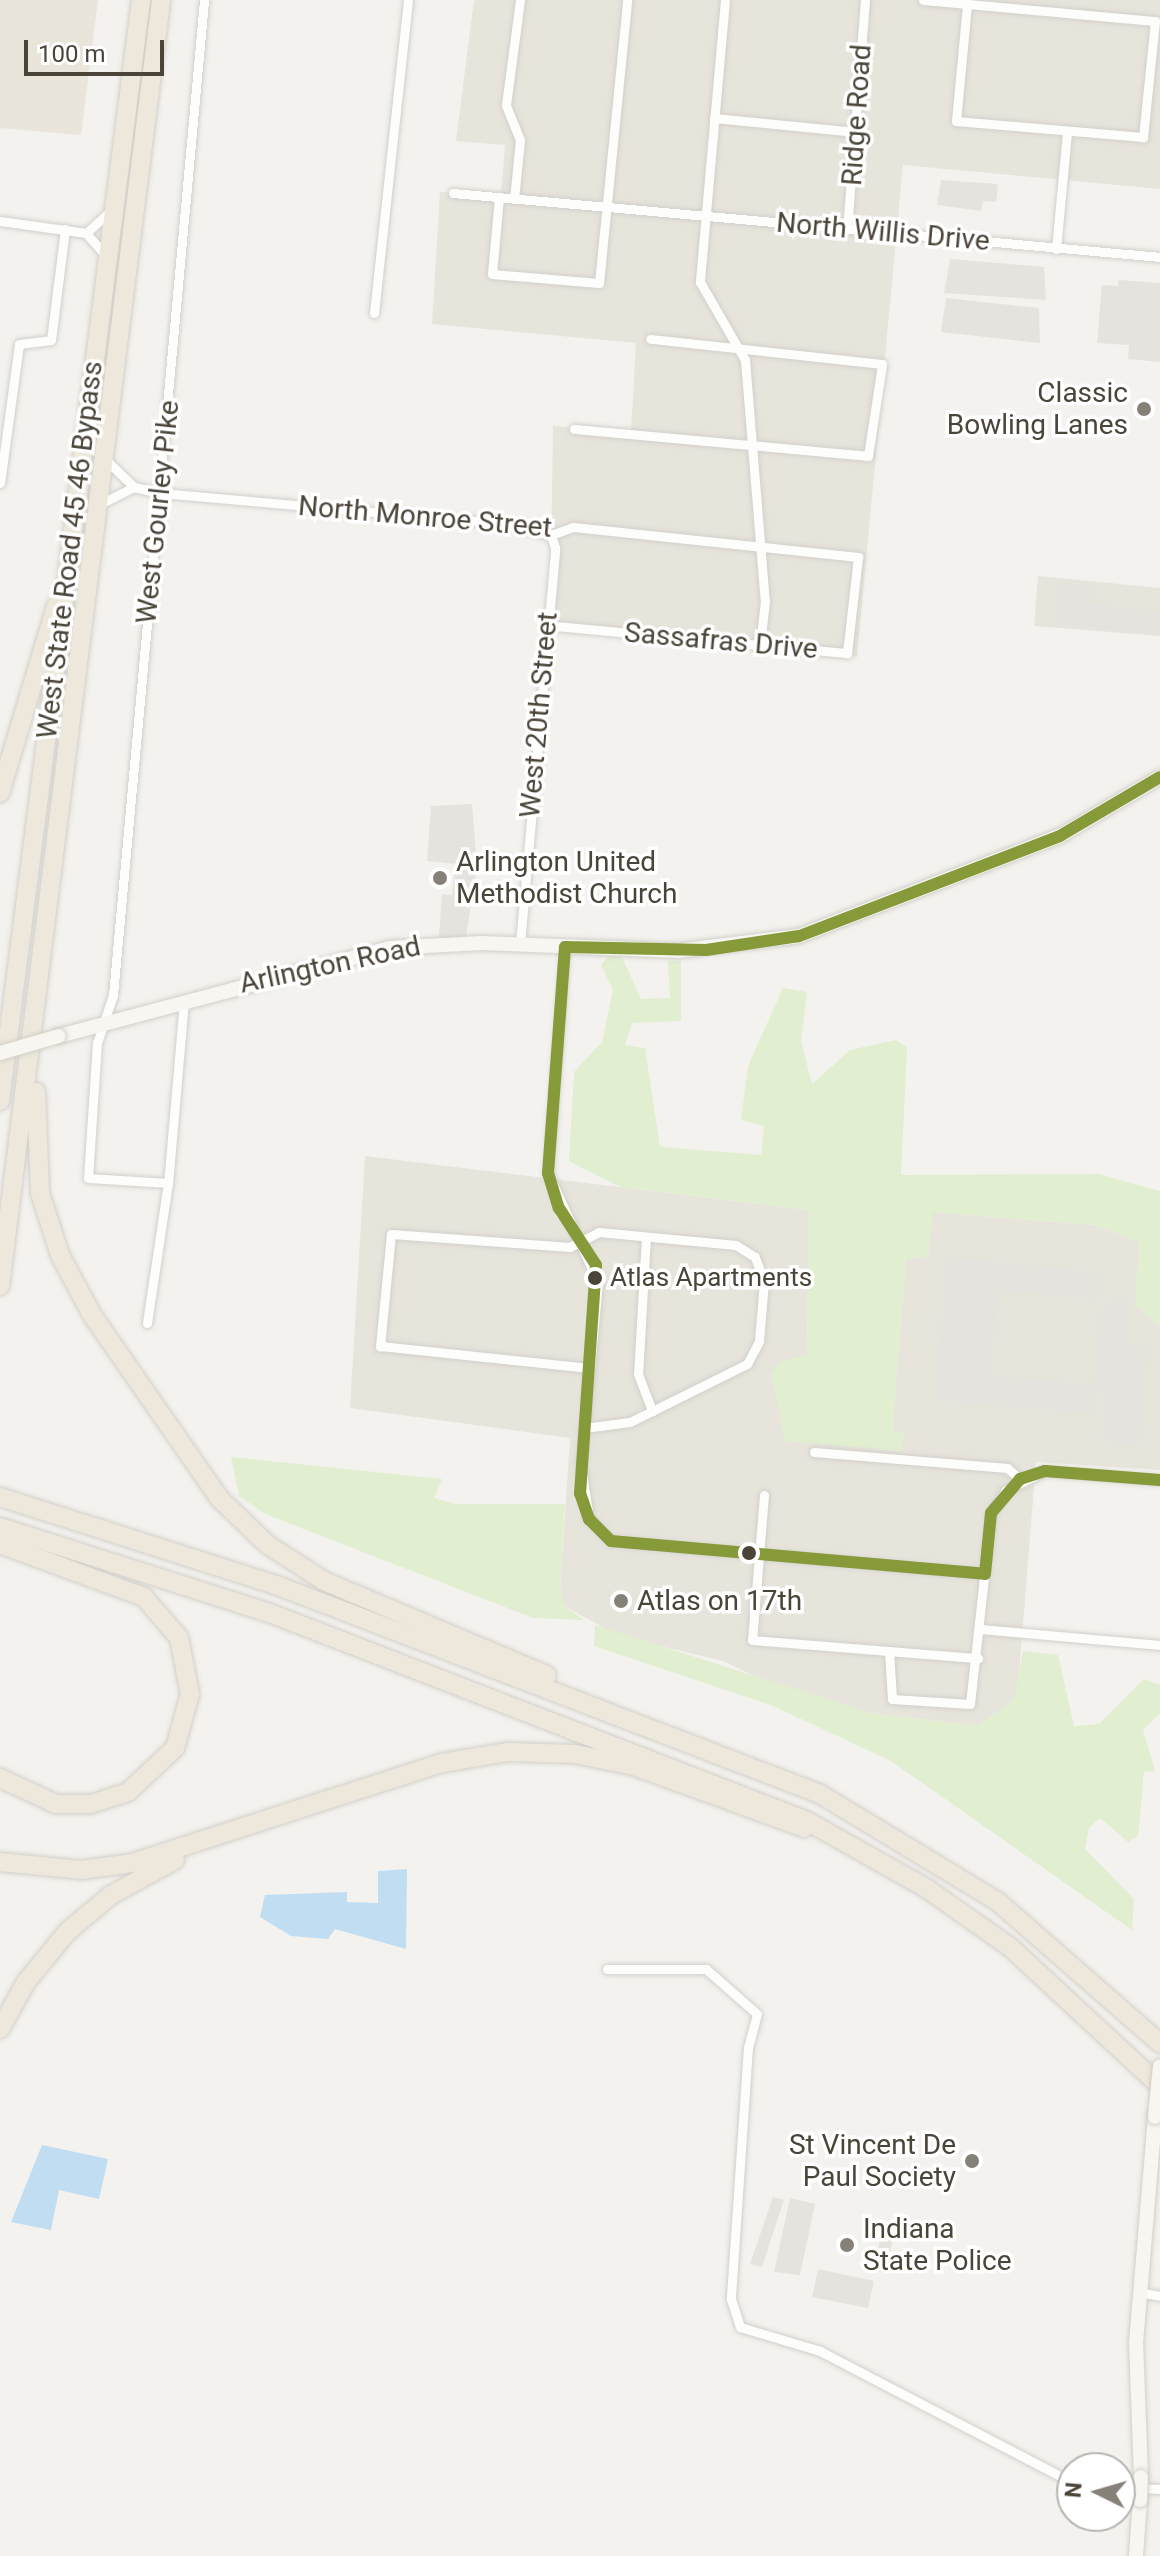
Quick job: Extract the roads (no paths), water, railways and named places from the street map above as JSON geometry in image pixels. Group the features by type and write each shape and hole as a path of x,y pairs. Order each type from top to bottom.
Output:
{"highway":[{"name":"West State Road 45 46 Bypass","path":"0,1101 141,0"},
{"name":"West State Road 45 46 Bypass","path":"46,920 161,0"},
{"path":"94,356 112,387"},
{"path":"0,793 37,683 49,617 65,589"},
{"path":"0,1286 46,920"},
{"path":"46,920 34,1127 46,1215 79,1295 208,1483 251,1531 303,1570 662,1728 788,1779 911,1843 1047,1939 1160,2043"},
{"path":"0,1052 14,993"},
{"path":"0,1221 6,1242"},
{"path":"0,1487 662,1728"},
{"path":"0,1497 98,1525"},
{"path":"0,1527 267,1612 714,1779 838,1837 1010,1947 1160,2086"},
{"path":"0,1544 144,1597 179,1638 190,1694 175,1748 128,1792 68,1805 33,1797 0,1778"},
{"path":"0,1862 98,1869 230,1832 450,1761 533,1751 651,1770 838,1837"},
{"path":"0,2029 47,1954 96,1906 230,1832"}],"street":[{"name":"West Gourley Pike","path":"168,1183 88,1178 104,1023 113,995 204,0"},
{"path":"374,313 408,0"},
{"path":"514,199 520,140 506,105 520,0"},
{"path":"499,197 492,274 599,283 627,0"},
{"path":"725,0 700,282 742,348 756,547 765,601 760,645"},
{"name":"Ridge Road","path":"847,229 858,132 865,0"},
{"path":"923,0 1155,21 1143,137 956,121 967,4"},
{"path":"714,118 858,132"},
{"path":"1056,249 1067,132"},
{"name":"North Willis Drive","path":"453,193 1160,257"},
{"path":"86,233 113,209"},
{"path":"0,221 86,233 107,257"},
{"path":"0,483 19,344 48,344 65,229"},
{"path":"574,429 868,456 882,364 650,339"},
{"path":"97,506 134,487 103,456"},
{"name":"North Monroe Street","path":"134,487 161,493 499,523 551,535 573,527 858,557"},
{"name":"West 20th Street","path":"520,944 551,535"},
{"name":"Sassafras Drive","path":"546,625 847,653 858,557"},
{"name":"Arlington Road","path":"0,1052 184,1000 389,948 520,944 706,950 799,936 1060,836 1160,777"},
{"path":"565,947 548,1173 559,1208 582,1239 598,1282 584,1428 582,1507 611,1541 985,1574"},
{"path":"147,1323 168,1183 184,1000"},
{"path":"584,1428 614,1428 747,1364 759,1341 764,1281 755,1257 736,1245 599,1232 570,1247 391,1234 377,1337 387,1350 590,1368"},
{"path":"646,1237 638,1374 652,1411"},
{"path":"814,1452 1007,1468 1020,1479"},
{"path":"889,1651 892,1699 962,1705 974,1695 991,1513 1020,1479 1045,1471 1160,1480"},
{"path":"764,1495 752,1640 978,1658"},
{"path":"980,1629 1160,1645"},
{"path":"607,1969 706,1969 757,2014 748,2047 731,2299 740,2327 820,2351 1056,2474"},
{"path":"1136,2556 1141,2477 1138,2292 1160,2066"},
{"path":"1138,2292 1160,2296"},
{"path":"1136,2488 1160,2489"}],"water":[{"path":"407,1869 406,1949 335,1929 328,1939 291,1936 260,1917 265,1895 347,1892 347,1902 378,1903 378,1871"},
{"path":"42,2145 108,2159 99,2199 59,2190 51,2230 11,2222"}],"place":[{"name":"Classic Bowling Lanes","path":"1144,409"},
{"name":"Arlington United Methodist Church","path":"440,878"},
{"name":"Atlas Apartments","path":"595,1278"},
{"name":"Atlas on 17th","path":"621,1601"},
{"name":"St Vincent De Paul Society","path":"972,2161"},
{"name":"Indiana State Police","path":"847,2245"}]}
